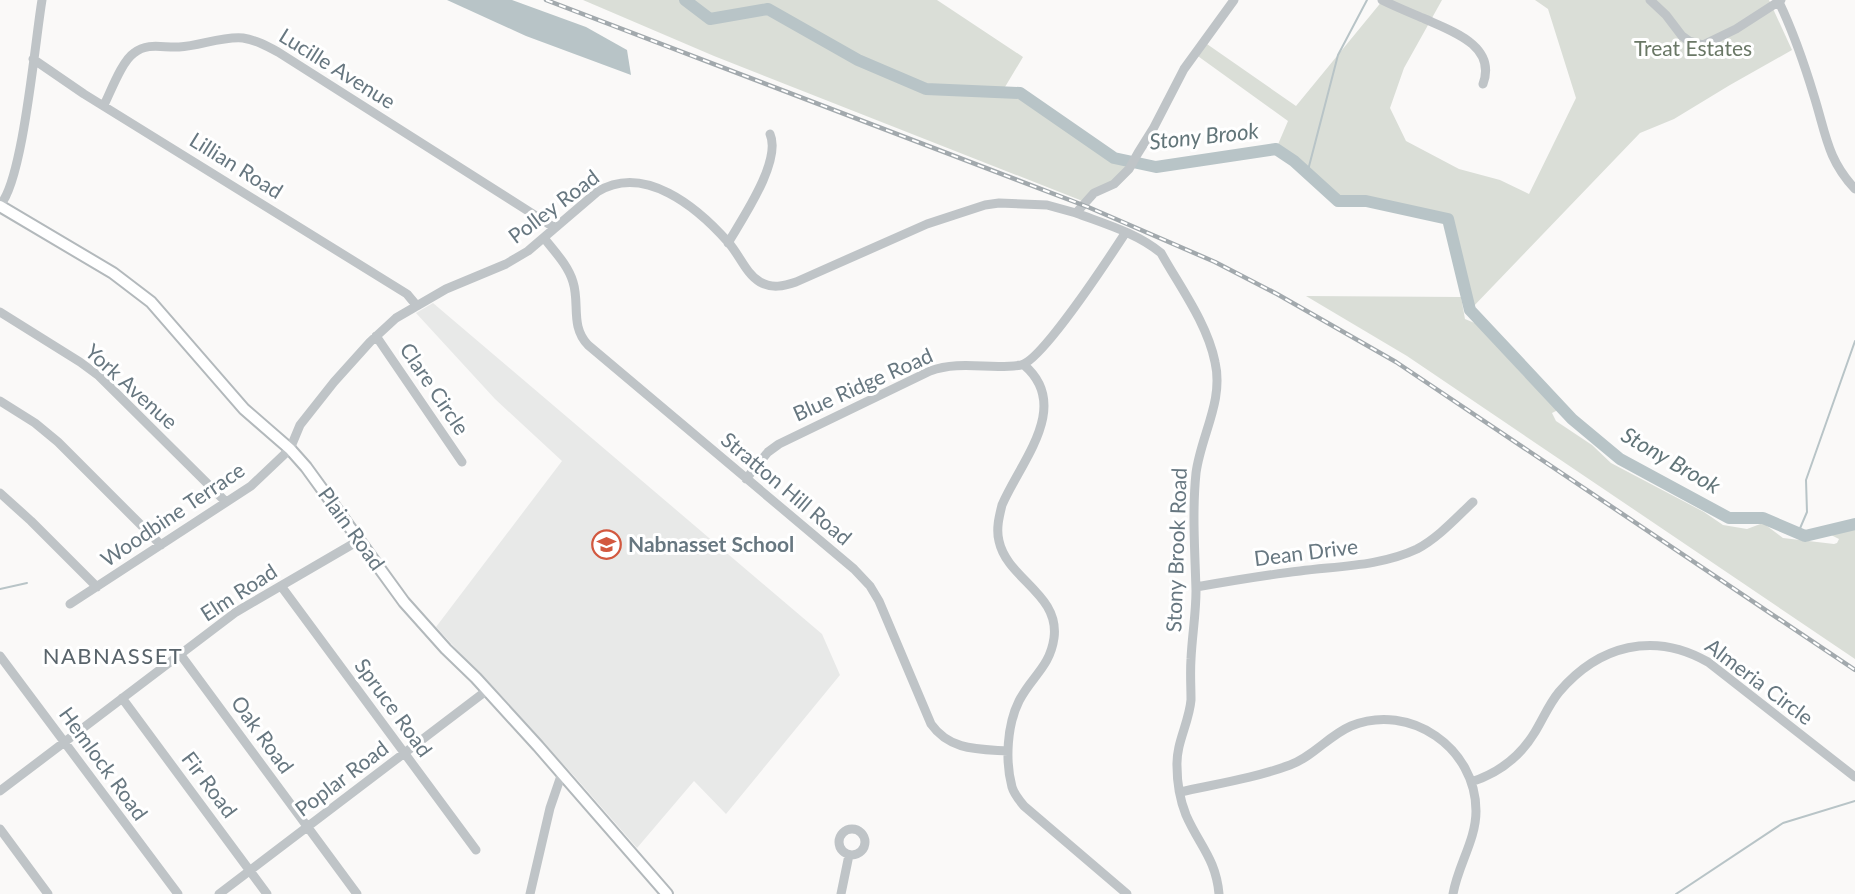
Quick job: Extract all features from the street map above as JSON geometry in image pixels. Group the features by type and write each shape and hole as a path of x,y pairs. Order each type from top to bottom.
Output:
{"main road":[{"name":"Plain Road","path":"0,206 138,291 164,315 244,409 290,449 317,482 404,602 562,773 667,894"}],"street":[{"path":"0,206 6,199 12,181 23,126 42,0"},
{"path":"1076,213 1094,193 1114,184 1130,169 1184,69 1234,0"},
{"path":"1382,0 1457,34 1474,46 1485,65 1487,75 1483,84"},
{"path":"1650,0 1666,15 1682,36 1689,41 1703,45 1736,29 1779,0 1805,67 1829,152 1838,168 1855,189"},
{"name":"Lucille Avenue","path":"104,105 126,61 141,49 150,46 175,48 193,46 234,38 252,40 278,52 555,228"},
{"name":"Lillian Road","path":"33,59 407,294 417,306"},
{"path":"728,243 765,174 772,146 770,134"},
{"name":"Polley Road","path":"290,449 300,425 310,412 376,336 396,318 446,289 507,264 544,238 604,188 617,183 633,182 663,190 688,206 728,243 757,280 768,285 779,286 796,282 927,224 985,205 999,203 1047,205 1076,213"},
{"name":"Stony Brook Road","path":"1076,213 1126,232 1153,246 1161,253 1202,325 1216,364 1215,404 1196,473 1194,558 1196,587 1190,660 1190,703 1176,761 1180,792 1188,820 1209,856 1217,879 1219,894"},
{"path":"1126,232 1057,330 1030,362 1024,365 1035,377 1045,399 1043,422 998,517 999,541 1004,555 1010,566 1031,586 1047,607 1054,629 1048,661 1019,701 1014,716 1008,751 1012,788 1024,806 1127,894"},
{"name":"Stratton Hill Road","path":"544,238 573,279 577,327 583,340 858,573 870,586 882,606 928,718 940,735 952,743 967,748 1008,751"},
{"name":"York Avenue","path":"0,312 91,369 226,502"},
{"name":"Clare Circle","path":"376,336 462,462"},
{"name":"Blue Ridge Road","path":"746,479 768,452 779,444 930,371 958,365 1024,365"},
{"path":"0,401 35,423 58,442 161,545"},
{"name":"Woodbine Terrace","path":"70,604 266,474 290,449"},
{"path":"0,493 97,587"},
{"name":"Dean Drive","path":"1196,587 1398,557 1420,547 1442,531 1473,502"},
{"name":"Elm Road","path":"0,791 236,612 358,541"},
{"name":"Spruce Road","path":"281,586 476,850"},
{"name":"Almeria Circle","path":"1471,782 1500,770 1515,758 1533,735 1559,693 1589,666 1601,658 1628,647 1642,645 1658,645 1684,650 1708,662 1855,777"},
{"name":"Oak Road","path":"180,654 357,894"},
{"name":"Hemlock Road","path":"0,656 178,894"},
{"name":"Poplar Road","path":"219,894 405,755 486,691"},
{"name":"Fir Road","path":"122,698 267,894"},
{"path":"1180,792 1290,765 1311,755 1344,730 1361,723 1379,720 1406,722 1424,728 1439,738 1459,757 1471,782 1475,800 1474,827 1453,894"},
{"path":"530,894 550,808 562,773"},
{"path":"0,829 48,894"},
{"path":"841,894 849,855"}],"shaded area":[{"path":"447,0 512,0 586,27 627,50 631,75 526,36"},
{"name":"Nabnasset School","path":"433,303 822,634 840,675 726,814 694,781 637,848 575,777 436,627 562,461 495,399 416,313"}],"green space":[{"path":"583,0 937,0 1023,57 1002,92 1020,93 1129,169 1085,202 714,56"},
{"name":"Treat Estates","path":"1383,0 1442,0 1404,68 1390,108 1406,141 1459,169 1500,180 1529,194 1576,98 1548,9 1535,0 1769,0 1792,50 1674,119 1640,133 1470,310 1448,219 1367,201 1338,201 1276,149 1288,121 1195,54 1204,42 1296,106"},
{"path":"1306,296 1461,297 1465,319 1477,324 1523,375 1554,403 1558,410 1552,413 1556,421 1592,445 1611,463 1704,512 1723,525 1747,529 1763,523 1783,538 1834,544 1839,539 1831,535 1832,531 1855,528 1855,659 1407,356"}],"waterway":[{"name":"Stony Brook","path":"685,0 710,19 768,9 858,60 926,89 1020,93 1114,158 1156,167 1276,149 1294,161 1338,201 1366,201 1448,219 1470,310 1572,419 1620,459 1729,518 1763,518 1805,536 1855,524"},
{"path":"1307,174 1338,55 1367,0"},
{"path":"1798,533 1807,512 1806,480 1855,341"},
{"path":"0,589 27,583"},
{"path":"1676,894 1783,823 1855,801"}],"railway":[{"path":"546,0 1088,207 1215,262 1277,294 1396,362 1855,670"}],"place":[{"name":"Nabnasset School","path":"607,545"}],"district":[{"name":"NABNASSET","path":"113,656"}]}
